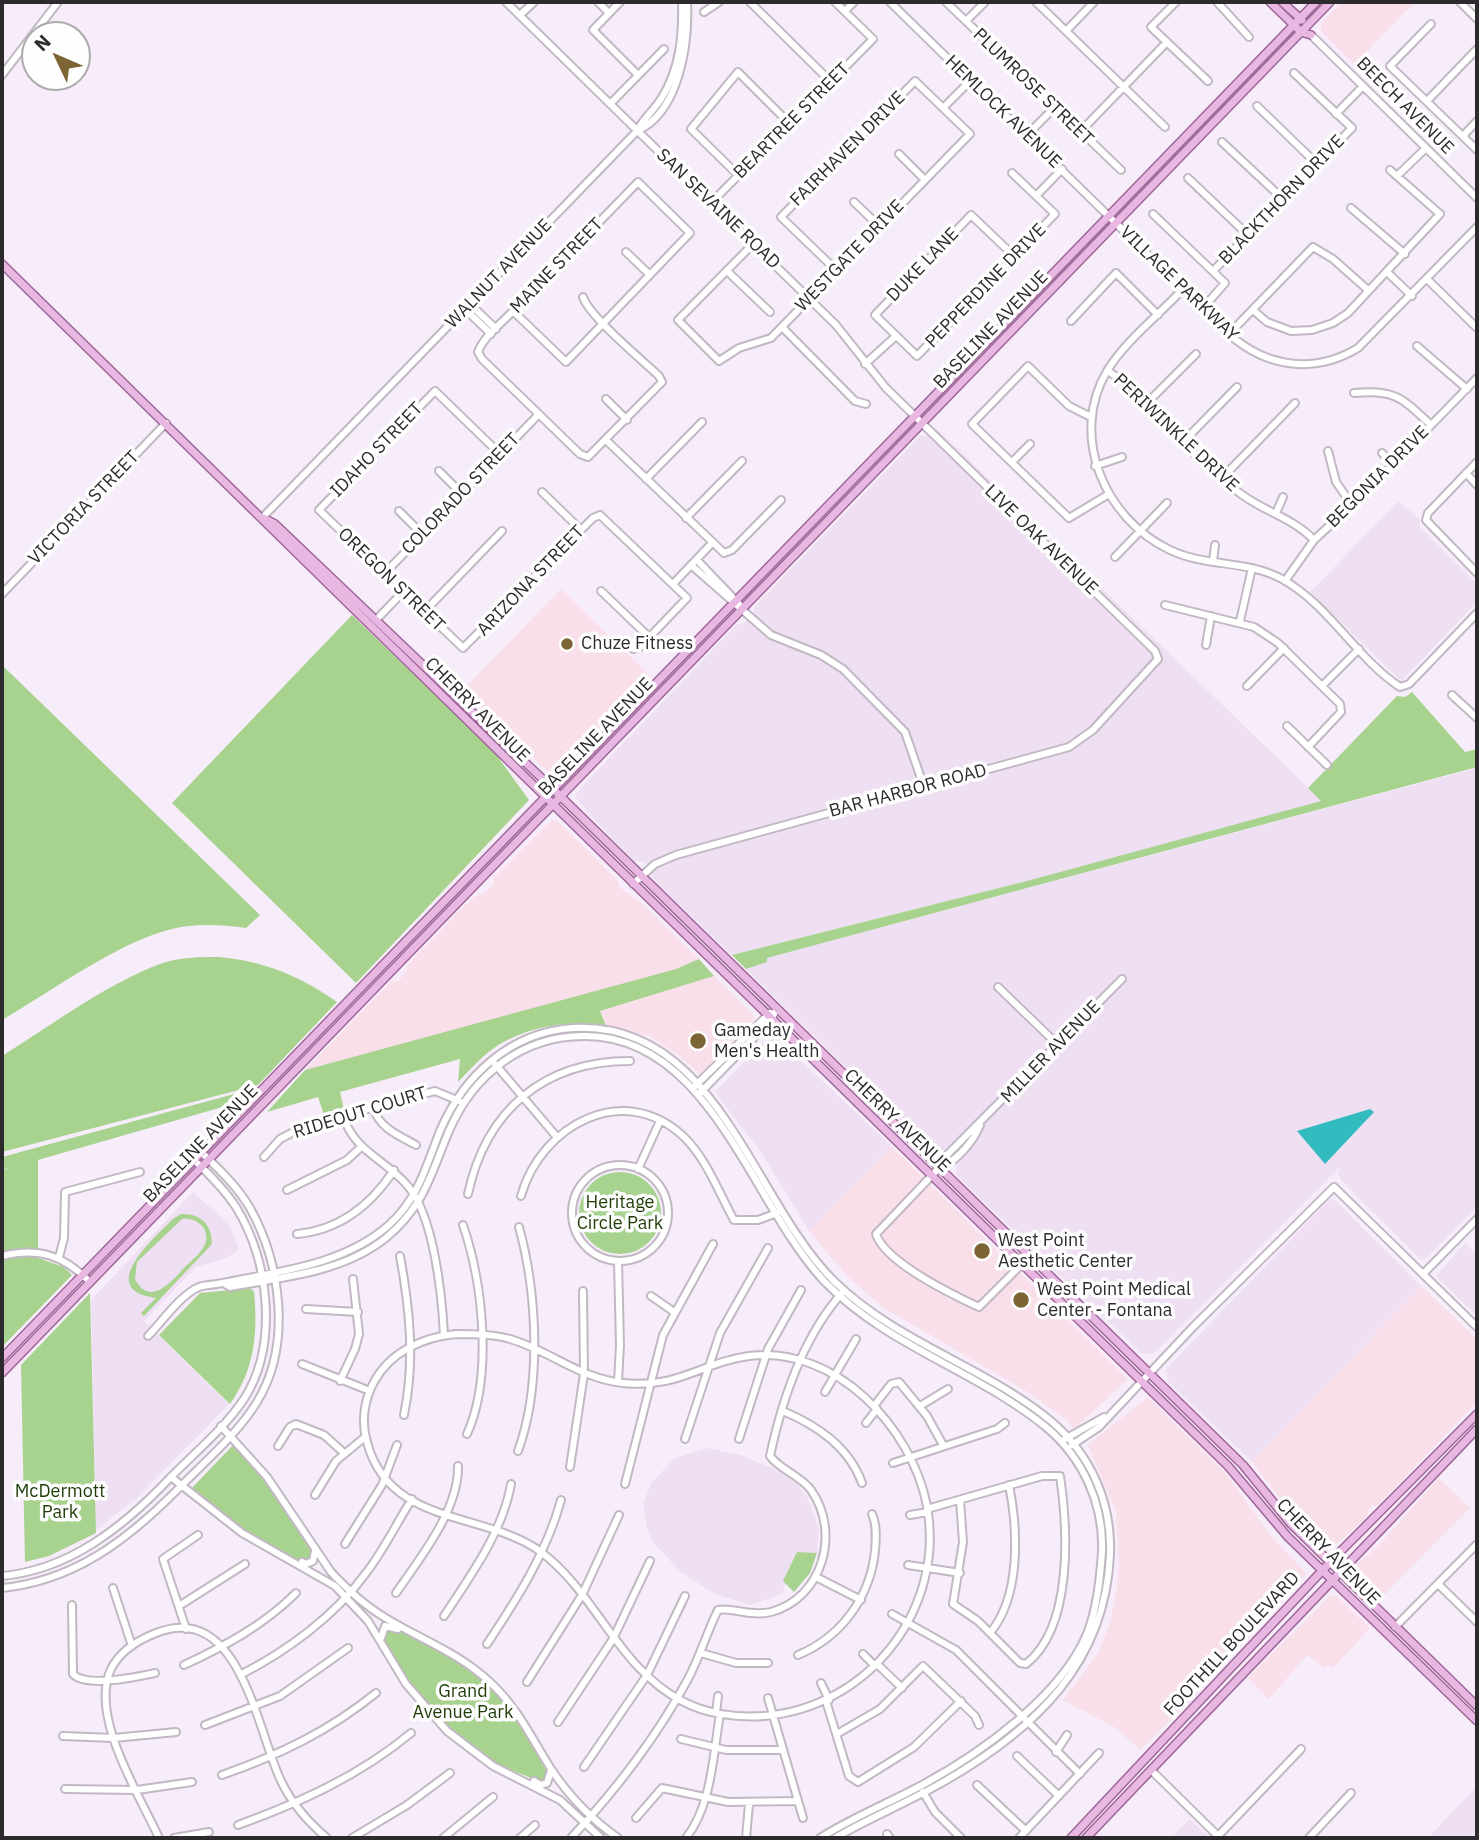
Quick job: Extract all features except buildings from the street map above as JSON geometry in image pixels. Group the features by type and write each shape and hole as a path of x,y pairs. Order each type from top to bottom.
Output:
{"main road":[{"name":"BEECH AVENUE","path":"1270,2 1301,32 1311,35"},
{"name":"BEECH AVENUE","path":"1282,2 1307,25 1311,35"},
{"name":"BASELINE AVENUE","path":"2,1357 542,797 1316,2"},
{"name":"BASELINE AVENUE","path":"2,1373 1329,2"},
{"name":"CHERRY AVENUE","path":"2,264 542,797 1236,1474 1276,1523 1322,1571 1477,1721"},
{"name":"CHERRY AVENUE","path":"262,518 275,524 552,788 1248,1470 1286,1519 1477,1706"},
{"name":"FOOTHILL BOULEVARD","path":"1072,1838 1322,1571 1477,1414"},
{"name":"FOOTHILL BOULEVARD","path":"1086,1838 1477,1429"},
{"path":"1189,1729 1194,1718 1216,1694 1214,1687"}],"street":[{"path":"2,75 58,2"},
{"name":"SAN SEVAINE ROAD","path":"506,2 844,333 865,364 922,423"},
{"path":"520,15 534,2"},
{"path":"598,2 609,13"},
{"path":"620,2 593,30 638,75"},
{"name":"WALNUT AVENUE","path":"262,518 637,131 660,100 674,73 682,42 685,2"},
{"path":"704,12 719,2"},
{"path":"750,2 831,82"},
{"path":"835,2 845,11 854,2"},
{"name":"PLUMROSE STREET","path":"946,2 1121,170"},
{"path":"966,21 985,2"},
{"path":"1036,2 1165,127"},
{"path":"1066,31 1094,2"},
{"path":"1176,2 1151,27 1208,82"},
{"path":"1219,2 1249,37"},
{"path":"1460,2 1477,19"},
{"name":"HEMLOCK AVENUE","path":"895,3 1115,223"},
{"name":"BEARTREE STREET","path":"711,203 873,39 845,11"},
{"path":"1431,24 1390,66 1477,150"},
{"name":"BEECH AVENUE","path":"1311,35 1477,198"},
{"path":"1080,132 1167,42"},
{"path":"610,104 664,49"},
{"path":"1427,101 1477,49"},
{"path":"739,176 691,129 738,72 790,124"},
{"path":"1294,73 1336,114 1362,87"},
{"path":"943,108 971,80"},
{"name":"FAIRHAVEN DRIVE","path":"836,271 780,217 915,81 943,108"},
{"path":"1257,106 1317,164"},
{"name":"WESTGATE DRIVE","path":"727,271 678,320 719,361 739,348 771,338 970,134 943,108"},
{"path":"1027,135 1054,108"},
{"name":"BLACKTHORN DRIVE","path":"1213,271 1352,128 1336,114"},
{"path":"1463,136 1477,121"},
{"path":"1222,142 1283,199"},
{"path":"1398,176 1425,149"},
{"path":"899,155 925,180"},
{"path":"1012,173 1036,196 1062,169"},
{"path":"1253,310 1267,322 1280,328 1312,330 1340,319 1405,254 1440,214 1390,170"},
{"path":"1188,178 1248,235"},
{"name":"MAINE STREET","path":"539,414 478,352 513,311 638,182 690,233 650,275"},
{"name":"PEPPERDINE DRIVE","path":"896,336 917,356 1055,214 1036,196"},
{"path":"854,202 880,227"},
{"path":"1351,208 1405,254"},
{"path":"1153,214 1225,283 1203,308"},
{"name":"DUKE LANE","path":"896,336 875,315 971,215 1014,256"},
{"name":"VILLAGE PARKWAY","path":"1115,223 1247,349 1275,361 1297,365 1326,362 1348,354 1369,340 1477,227"},
{"path":"753,244 727,271 770,312"},
{"path":"1229,334 1313,247 1333,259 1368,290"},
{"path":"513,311 566,362 650,275 626,252"},
{"path":"1387,272 1412,296"},
{"path":"1071,321 1116,273 1158,315"},
{"path":"1427,279 1477,328"},
{"path":"1183,289 1108,371 1096,395 1091,418 1096,466 1108,494 1141,530 1170,550 1252,568 1285,580 1402,687 1477,613"},
{"path":"539,414 580,454 588,457 607,441 662,382 604,323 583,297"},
{"path":"467,307 494,332"},
{"path":"782,327 855,401 866,404"},
{"path":"865,364 896,336"},
{"path":"1417,346 1467,389"},
{"path":"1146,404 1196,354"},
{"path":"1091,418 1069,406 1028,366 972,424 1069,518 1108,494"},
{"name":"PERIWINKLE DRIVE","path":"1108,371 1222,478 1250,500 1301,526 1314,540"},
{"name":"BEGONIA DRIVE","path":"1285,580 1314,540 1477,378"},
{"path":"1184,441 1237,387"},
{"name":"IDAHO STREET","path":"319,510 435,391 499,454"},
{"path":"1354,393 1381,391 1394,395 1405,400 1431,425"},
{"path":"606,399 627,420"},
{"path":"1222,478 1295,403"},
{"name":"COLORADO STREET","path":"384,574 539,414"},
{"path":"646,480 702,422"},
{"name":"VICTORIA STREET","path":"2,594 166,423"},
{"name":"LIVE OAK AVENUE","path":"922,423 1155,651 1158,659"},
{"path":"607,441 712,543 726,553 781,500"},
{"path":"1012,463 1030,444"},
{"path":"1328,451 1336,482 1352,505"},
{"path":"1382,453 1393,464"},
{"path":"1096,466 1122,457"},
{"path":"686,518 742,461"},
{"path":"1476,570 1426,520 1428,513 1477,462"},
{"path":"439,471 461,494"},
{"path":"1466,474 1477,485"},
{"path":"542,492 581,530"},
{"path":"1276,513 1283,497"},
{"path":"1115,557 1167,503"},
{"name":"OREGON STREET","path":"319,510 463,648"},
{"path":"399,511 422,534"},
{"name":"ARIZONA STREET","path":"463,648 598,514 673,584"},
{"path":"424,612 502,531"},
{"path":"633,649 649,637 687,598 673,584 696,563 712,543"},
{"path":"1213,561 1215,545"},
{"path":"696,563 741,609 776,639 821,655 843,669 905,733 924,787"},
{"path":"1240,621 1252,568"},
{"path":"601,591 649,637"},
{"path":"376,620 403,592"},
{"path":"1165,605 1254,626 1284,648 1343,709 1308,747"},
{"path":"1206,645 1211,616"},
{"path":"1247,686 1284,648"},
{"path":"1322,686 1359,649"},
{"name":"BAR HARBOR ROAD","path":"632,884 655,864 676,855 1076,743 1110,712 1158,659"},
{"path":"1452,695 1477,718"},
{"path":"1287,726 1327,765"},
{"name":"MILLER AVENUE","path":"1021,1264 979,1307 921,1275 883,1245 876,1234 939,1168 947,1165 977,1134 980,1125 1122,979"},
{"path":"998,987 1058,1045"},
{"path":"694,1087 776,1010"},
{"path":"700,1093 769,1017"},
{"path":"148,1336 193,1290 227,1280 261,1278 325,1260 358,1246 394,1220 414,1196 456,1099 515,1044 547,1032 598,1029 626,1035 654,1047 680,1066 694,1087 748,1151 777,1213 842,1293 896,1330 1012,1394 1070,1446 1086,1476 1098,1510 1102,1541 1097,1600 1078,1651 1024,1718 921,1790 842,1833 820,1838"},
{"path":"468,1194 476,1164 488,1138 522,1096 571,1069 595,1063 630,1061"},
{"path":"274,1275 326,1268 362,1253 398,1227 417,1204 430,1182 446,1136 463,1104 494,1063"},
{"path":"494,1063 556,1136"},
{"name":"RIDEOUT COURT","path":"264,1157 271,1146 291,1132 373,1107 435,1091 463,1104"},
{"path":"373,1107 386,1128 416,1145"},
{"path":"343,1115 351,1135 361,1147 394,1171 414,1196 436,1266 444,1335"},
{"path":"520,1196 532,1164 556,1136 575,1123 602,1115 639,1115 660,1121 690,1144 734,1220 758,1220 777,1213"},
{"path":"638,1169 660,1121"},
{"path":"287,1190 347,1160 361,1147"},
{"path":"2,1588 55,1576 99,1556 139,1527 230,1435 258,1400 272,1367 278,1328 274,1275 266,1242 250,1208 233,1183 201,1152"},
{"path":"2,1576 48,1565 94,1544 129,1519 221,1426 243,1400 260,1366 265,1322 261,1278 243,1220 226,1194 194,1160"},
{"path":"615,1166 638,1169 651,1177 661,1189 667,1204 667,1220 661,1238 650,1250 634,1259 618,1261 600,1257 583,1245 573,1226 572,1205 582,1184 597,1171 615,1166"},
{"path":"297,1234 320,1230 355,1214 380,1190 394,1171"},
{"path":"59,1257 65,1230 65,1192 140,1172"},
{"path":"1070,1446 1099,1427 1334,1187 1477,1327"},
{"path":"1423,1274 1477,1219"},
{"path":"463,1225 476,1272 481,1334 479,1382 472,1422 467,1434"},
{"path":"517,1451 530,1396 533,1348 531,1289 519,1227"},
{"path":"625,1485 660,1341 713,1244"},
{"path":"685,1439 725,1322 768,1248"},
{"path":"2,1256 32,1251 59,1257 90,1282"},
{"path":"400,1256 408,1301 411,1346 409,1388 404,1415"},
{"path":"618,1261 618,1382"},
{"path":"340,1381 357,1344 358,1312 353,1279"},
{"path":"739,1439 765,1355 801,1290"},
{"path":"570,1467 584,1374 583,1291"},
{"path":"571,1838 632,1768 677,1699 701,1653 718,1610 747,1614 770,1612 797,1598 816,1577 825,1544 820,1506 804,1482 770,1457 799,1362 826,1312 842,1293"},
{"path":"651,1296 674,1312"},
{"path":"306,1309 358,1312"},
{"path":"481,1334 510,1339 584,1374 618,1382 650,1384 683,1378 736,1359 765,1355 799,1362 833,1376 876,1408 910,1456 927,1510 926,1568 908,1622 876,1665 828,1700 772,1716 718,1714 677,1699 647,1675 613,1639 582,1595 541,1552 494,1530 443,1517 412,1499 385,1478 373,1460 365,1437 364,1418 370,1391 387,1364 411,1346 444,1335 481,1334"},
{"path":"825,1392 856,1339"},
{"path":"302,1364 370,1391"},
{"path":"866,1423 897,1381 920,1406 943,1446"},
{"path":"920,1406 948,1389"},
{"path":"783,1411 810,1424 836,1443 853,1463 862,1483"},
{"path":"1065,1440 1106,1417"},
{"path":"894,1463 997,1429 1005,1423"},
{"path":"278,1446 290,1427 296,1424 324,1435 344,1453"},
{"path":"221,1426 267,1477 382,1642 406,1684 446,1731 493,1766 560,1800 618,1838"},
{"path":"315,1495 344,1453 365,1437"},
{"path":"345,1544 385,1478 397,1445"},
{"path":"396,1593 443,1517 456,1487 458,1466"},
{"path":"909,1515 1009,1485 1058,1474 1065,1533 1061,1589 1048,1638 1024,1665 990,1633 953,1604 960,1573 963,1530 960,1500"},
{"path":"171,1477 222,1519 382,1616 451,1652 492,1684 528,1727 550,1767 601,1838"},
{"path":"444,1616 472,1574 494,1530 511,1484"},
{"path":"990,1633 1005,1608 1013,1564 1014,1524 1009,1485"},
{"path":"240,1675 289,1646 348,1595 381,1553 412,1499"},
{"path":"487,1644 517,1599 541,1552 561,1500"},
{"path":"798,1655 834,1633 860,1600 874,1557 876,1530 872,1514"},
{"path":"527,1682 582,1595 619,1515"},
{"path":"186,1629 163,1559 198,1535"},
{"path":"1395,1627 1477,1544"},
{"path":"283,1557 309,1564 316,1558 315,1548"},
{"path":"558,1722 613,1639 650,1560"},
{"path":"178,1606 244,1564"},
{"path":"908,1565 960,1573"},
{"path":"816,1577 860,1600"},
{"path":"1438,1584 1477,1622"},
{"path":"113,1588 132,1646"},
{"path":"184,1665 223,1647 280,1609 296,1593"},
{"path":"584,1767 647,1675 685,1596"},
{"path":"72,1605 73,1674 76,1678 81,1681 107,1680 155,1673"},
{"path":"892,1614 956,1650 1080,1774"},
{"path":"382,1642 380,1633 386,1625 410,1630"},
{"path":"159,1838 114,1738 106,1710 107,1680 120,1656 132,1646 158,1632 186,1629 208,1635 223,1647 240,1675 271,1758 295,1804 327,1838"},
{"path":"205,1725 254,1707 313,1675 348,1648"},
{"path":"701,1653 736,1663 768,1662"},
{"path":"863,1654 902,1688"},
{"path":"837,1734 880,1709 923,1666 961,1701 975,1716 979,1725"},
{"path":"821,1683 849,1776 858,1782 899,1759 931,1732 961,1701"},
{"path":"222,1775 271,1758 314,1737 376,1693"},
{"path":"686,1838 699,1818 705,1799 714,1749 718,1696"},
{"path":"768,1698 803,1818"},
{"path":"63,1736 114,1738 176,1732"},
{"path":"238,1825 295,1804 346,1779 411,1733"},
{"path":"1056,1752 1067,1735"},
{"path":"681,1739 714,1749 782,1750"},
{"path":"1151,1770 1219,1837 1301,1749"},
{"path":"1019,1838 1099,1753"},
{"path":"1017,1756 1059,1796"},
{"path":"522,1780 545,1784 550,1778 550,1767"},
{"path":"352,1838 407,1805 450,1773"},
{"path":"65,1789 137,1790 192,1782"},
{"path":"977,1785 1026,1831"},
{"path":"636,1818 662,1788 705,1799 749,1804 797,1801"},
{"path":"921,1790 935,1812 961,1838"},
{"path":"1309,1838 1351,1793"},
{"path":"443,1838 494,1797"},
{"path":"746,1838 749,1804"},
{"path":"520,1838 536,1825"},
{"path":"174,1838 209,1832"}],"shaded area":[{"path":"1342,2 1415,2 1354,64 1321,31 1321,23"},
{"path":"935,427 1322,801 1027,881 732,955 655,881 645,862 634,861 602,828 576,798 576,793 736,625 744,623 754,613 755,606 920,436 927,436"},
{"path":"1399,501 1420,520 1420,527 1477,584 1477,602 1403,679 1399,679 1310,592"},
{"path":"561,589 650,676 628,697 623,697 604,723 557,770 548,772 462,691"},
{"path":"1477,768 1477,1206 1425,1260 1421,1260 1341,1180 1338,1175 1340,1167 1153,1354 1141,1353 957,1176 956,1164 943,1151 931,1151 746,969 767,962 767,958"},
{"path":"552,820 557,821 619,882 619,887 642,903 699,959 676,969 305,1070 392,981 398,981 407,971 407,966 457,913 475,896 484,894 494,884 493,878"},
{"path":"714,976 753,1014 754,1019 700,1074 680,1056 649,1036 606,1026 600,1011"},
{"path":"772,1033 891,1146 809,1231 762,1154 715,1092"},
{"path":"891,1146 1128,1379 1074,1429 1067,1420 1026,1391 884,1308 849,1278 809,1231"},
{"path":"193,1192 229,1224 239,1249 227,1258 196,1267 144,1321 229,1404 136,1499 96,1530 91,1300"},
{"path":"1330,1199 1335,1200 1421,1286 1252,1462 1167,1381 1166,1369"},
{"path":"1465,1243 1477,1255 1477,1316 1436,1276"},
{"path":"1421,1286 1477,1339 1477,1402 1377,1506 1373,1505 1367,1511 1369,1515 1364,1520 1336,1544 1320,1543 1295,1518 1252,1462"},
{"path":"1148,1397 1226,1474 1271,1536 1307,1574 1243,1645 1228,1655 1204,1687 1140,1750 1116,1728 1063,1700 1099,1652 1111,1619 1117,1586 1119,1558 1116,1511 1088,1445"},
{"path":"708,1448 741,1455 776,1470 798,1485 807,1497 819,1528 817,1553 797,1552 784,1582 786,1583 782,1594 751,1605 715,1594 682,1573 653,1543 647,1529 643,1504 652,1482 675,1458"},
{"path":"1439,1478 1470,1508 1379,1600 1356,1574 1355,1566 1376,1548"},
{"path":"1330,1596 1336,1596 1370,1628 1333,1668 1329,1664 1325,1668 1307,1655 1269,1699 1248,1678"},
{"path":"1477,1786 1477,1838 1428,1838"},
{"path":"1190,1819 1210,1838 1171,1838"}],"green space":[{"path":"352,615 495,753 529,800 356,983 172,803"},
{"path":"2,665 260,915 246,928 191,926 152,935 86,968 2,1020"},
{"path":"1412,692 1465,752 1477,749 1477,767 767,958 767,962 746,969 732,955 1027,881 1321,801 1308,788 1397,696 1405,697"},
{"path":"219,957 251,962 281,971 337,1002 258,1085 2,1152 2,1056 140,972 174,960"},
{"path":"699,959 714,976 600,1011 606,1026 563,1024 519,1035 489,1052 458,1082 460,1059 340,1092 344,1110 324,1115 318,1097 267,1112 305,1070 676,969"},
{"path":"256,1088 230,1110 226,1106 38,1160 38,1258 64,1267 72,1275 2,1347 2,1171 9,1168 2,1170 2,1157"},
{"name":"Heritage Circle Park","path":"620,1172 636,1176 649,1184 657,1197 661,1213 657,1229 649,1242 636,1250 620,1254 604,1250 591,1242 583,1229 579,1213 583,1197 591,1184 604,1176"},
{"path":"181,1214 200,1218 210,1231 212,1244 144,1316 141,1313 156,1298 138,1293 130,1285 129,1274 143,1250","holes":["182,1219 192,1220 203,1227 206,1236 203,1248 167,1285 154,1292 147,1291 135,1279 137,1262"]},
{"path":"249,1288 254,1291 255,1306 253,1350 245,1377 230,1404 159,1335 200,1293"},
{"name":"McDermott Park","path":"90,1293 96,1533 49,1556 25,1562 21,1365"},
{"path":"234,1444 286,1508 313,1553 308,1561 296,1559 265,1543 190,1490"},
{"path":"797,1552 817,1553 810,1573 794,1592 783,1581"},
{"name":"Grand Avenue Park","path":"392,1627 440,1648 487,1684 525,1730 546,1765 548,1777 544,1781 536,1780 500,1765 459,1737 441,1720 409,1680 383,1637 385,1630"}],"water":[{"path":"1370,1109 1374,1112 1325,1164 1297,1131"}],"place":[{"name":"Chuze Fitness","path":"567,644"},
{"name":"Gameday Men's Health","path":"698,1041"},
{"name":"West Point Aesthetic Center","path":"982,1251"},
{"name":"West Point Medical Center - Fontana","path":"1021,1300"}]}
